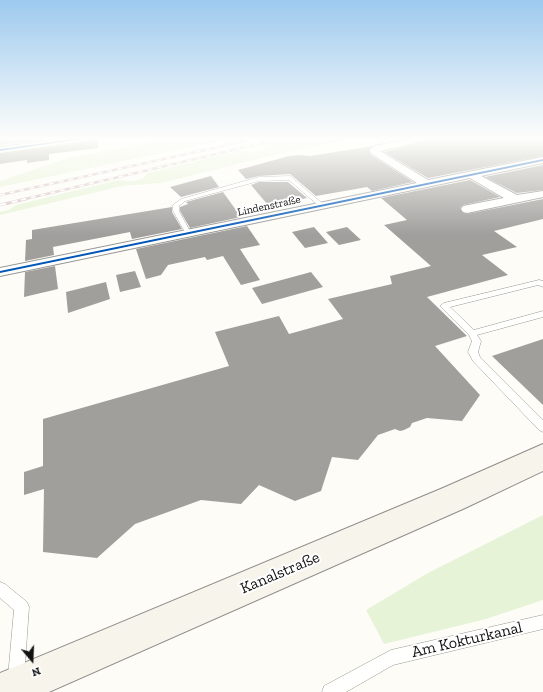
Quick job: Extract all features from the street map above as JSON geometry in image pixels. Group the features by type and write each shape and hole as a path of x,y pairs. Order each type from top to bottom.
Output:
{"main road":[{"name":"Kanalstraße","path":"6,690 447,501 543,456"}],"street":[{"path":"404,170 426,184"},
{"name":"Lindenstraße","path":"0,272 491,170"},
{"path":"472,174 515,199"},
{"path":"467,210 543,194"}],"lane":[{"name":"Lindenstraße","path":"293,173 325,205"},
{"path":"188,233 176,211 176,205 184,200 259,179 290,178 325,205"},
{"path":"543,285 539,282 444,306 472,333 477,341 473,352 476,358 543,427"},
{"path":"472,333 543,314"},
{"path":"0,588 22,608 6,690"},
{"name":"Am Kokturkanal","path":"330,692 391,658 543,622"}],"green space":[{"path":"32,170 80,170 0,187 0,181"},
{"path":"159,170 212,170 161,183 122,186 0,215 0,212 9,210 16,205 118,180 133,181 142,179 148,173"},
{"path":"543,515 543,600 486,619 384,644 366,610 428,573"}],"building":[{"path":"238,170 395,170 413,182 372,191 367,187 316,196 290,174 259,176 246,179"},
{"path":"415,170 468,170 428,178"},
{"path":"517,170 543,170 543,190 517,193 485,177"},
{"path":"211,176 219,187 181,197 170,187"},
{"path":"470,180 500,197 463,205 460,208 463,213 467,214 543,199 543,219 494,231 517,247 482,255 508,275 427,297 467,336 435,346 480,395 462,421 427,418 412,423 410,427 404,430 400,431 395,429 378,435 358,460 332,457 321,491 295,501 259,485 241,504 201,500 135,524 97,558 43,552 44,489 24,495 24,472 43,466 43,419 229,366 215,332 279,316 289,334 343,319 328,299 392,284 390,276 431,266 384,225 407,220 381,198"},
{"path":"259,182 288,182 307,198 268,205 251,185"},
{"path":"223,192 241,217 190,228 180,211 180,207 188,204 186,202"},
{"path":"172,207 172,212 182,229 132,239 130,232 53,247 54,255 25,261 26,240 32,239 32,230"},
{"path":"247,226 260,245 240,249 260,280 241,285 223,256 207,260 205,257 168,265 161,275 146,279 136,249"},
{"path":"314,227 328,243 305,248 292,232"},
{"path":"347,227 361,240 339,245 326,232"},
{"path":"55,266 58,289 24,297 25,272"},
{"path":"135,271 141,287 120,292 116,275"},
{"path":"311,272 323,287 262,304 252,288"},
{"path":"106,282 110,299 68,313 66,292"},
{"path":"543,339 543,405 492,356"}],"railway":[{"path":"0,195 113,170"},
{"path":"21,200 147,170"},
{"path":"0,205 26,199"}],"cycle path":[{"path":"0,272 493,170"}]}
